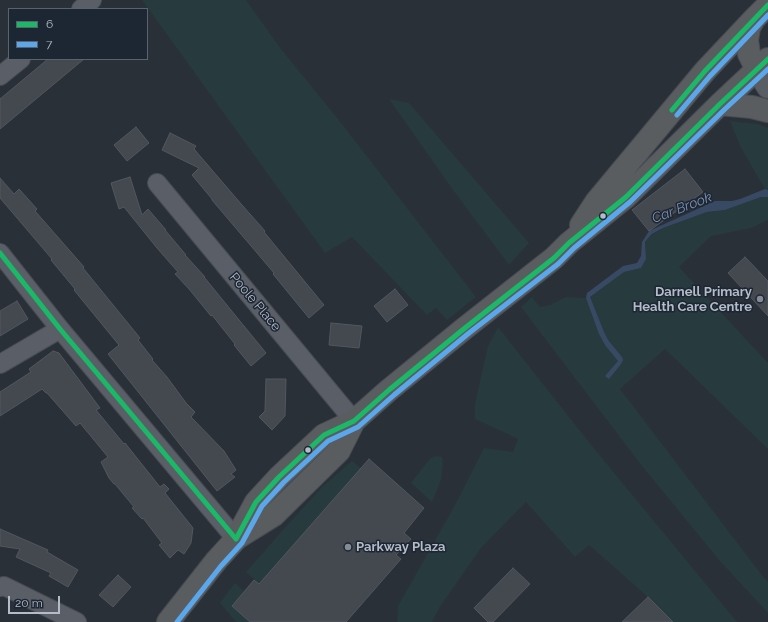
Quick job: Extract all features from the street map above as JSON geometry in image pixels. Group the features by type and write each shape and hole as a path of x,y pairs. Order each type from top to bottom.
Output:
{"highway":[{"path":"168,622 216,561 236,539 256,502 324,435 354,421 389,390 465,328 554,258 569,243 626,197 720,104 764,72 749,54 747,40 749,28 763,13"},
{"path":"569,243 596,202 705,71 763,13"},
{"path":"720,104 752,107 768,111"}],"street":[{"path":"82,8 92,0"},
{"path":"0,76 20,60"},
{"name":"Poole Place","path":"157,184 354,421"},
{"path":"0,252 60,329 236,539"},
{"path":"0,364 60,329"},
{"path":"0,587 4,586 77,622"}],"green space":[{"path":"142,0 246,0 281,49 342,124 476,297 447,320 436,308 427,315 352,237 325,253"},
{"path":"389,99 409,103 529,243 509,265 453,190"},
{"path":"730,121 758,124 768,128 768,190 765,189 740,146"},
{"path":"761,197 768,197 768,220 751,228 711,236 679,267 768,363 768,449 665,349 620,389 768,582 768,613 719,560 642,466 521,307 532,297 540,307 550,305 566,297 590,297 624,272 641,268 646,259 645,242 649,237 663,228 707,212 725,210"},
{"path":"498,327 588,441 737,622 673,622 648,597 589,545 575,557 526,502 481,548 439,608 432,622 397,622 398,606 454,507 484,448 513,452 518,439 475,419 475,404 488,346"},
{"path":"437,456 442,457 443,462 441,480 432,502 411,483 428,461"},
{"path":"352,461 361,468 259,584 246,572 322,487"},
{"path":"235,583 244,591 232,606 250,622 236,622 220,603"}],"water":[{"path":"765,189 768,190 768,197 761,197 725,210 707,212 663,228 652,234 645,242 646,259 641,268 624,272 590,297 608,340 623,360 609,379 605,376 618,361 605,345 599,334 586,298 587,293 623,266 637,263 641,256 642,242 649,231 715,201 732,201"}],"building":[{"path":"47,60 83,60 0,129 0,99"},
{"path":"136,127 149,143 127,161 114,145"},
{"path":"170,133 196,146 194,149 265,231 264,232 324,305 309,318 273,274 274,273 192,175 199,168 162,150"},
{"path":"685,169 703,192 649,231 632,210"},
{"path":"130,177 142,215 148,209 266,353 251,366 212,315 211,316 175,274 178,272 124,207 119,209 111,183"},
{"path":"0,178 14,194 19,189 37,209 35,211 84,267 83,268 140,338 138,340 153,359 152,360 167,377 186,403 195,412 191,417 224,451 236,470 231,474 235,477 217,491 108,354 119,345 74,290 75,289 51,260 52,259 0,198"},
{"name":"Darnell Primary Health Care Centre","path":"745,257 768,281 768,316 728,273"},
{"path":"395,289 408,305 387,322 374,306"},
{"path":"17,301 28,319 0,336 0,311"},
{"path":"331,323 362,326 359,348 329,345"},
{"path":"53,351 59,353 100,408 96,410 124,444 125,443 160,487 164,484 169,489 165,493 193,528 191,543 184,554 178,550 170,558 159,545 162,543 143,518 142,519 132,508 134,507 109,478 101,462 108,457 80,423 76,426 42,389 0,416 0,392 31,372 29,369"},
{"path":"266,379 286,379 285,416 272,430 259,417 265,411"},
{"name":"Parkway Plaza","path":"369,459 424,508 404,533 411,539 396,555 401,559 346,622 250,622 232,606 254,580 259,584"},
{"path":"0,529 48,550 47,552 78,570 68,587 49,576 51,573 16,557 20,549 0,546"},
{"path":"513,568 530,584 493,622 488,622 474,608"},
{"path":"118,575 131,587 113,607 99,595"},
{"path":"648,597 673,622 622,622"}],"transit line":[{"name":"6","path":"672,110 705,71 768,5"},
{"name":"7","path":"677,115 710,76 768,15"},
{"name":"6","path":"236,539 256,502 279,477 324,435 354,421 389,390 465,328 554,258 569,243 626,197 768,59"},
{"name":"7","path":"177,622 221,566 242,543 262,506 284,482 328,441 358,427 469,333 558,264 574,248 630,202 768,69"},
{"name":"6","path":"0,253 60,329 236,539"}],"place":[{"name":"Darnell Primary Health Care Centre","path":"760,299"},
{"name":"Parkway Plaza","path":"348,547"}],"water label":[{"name":"Car Brook","path":"682,208"}]}
